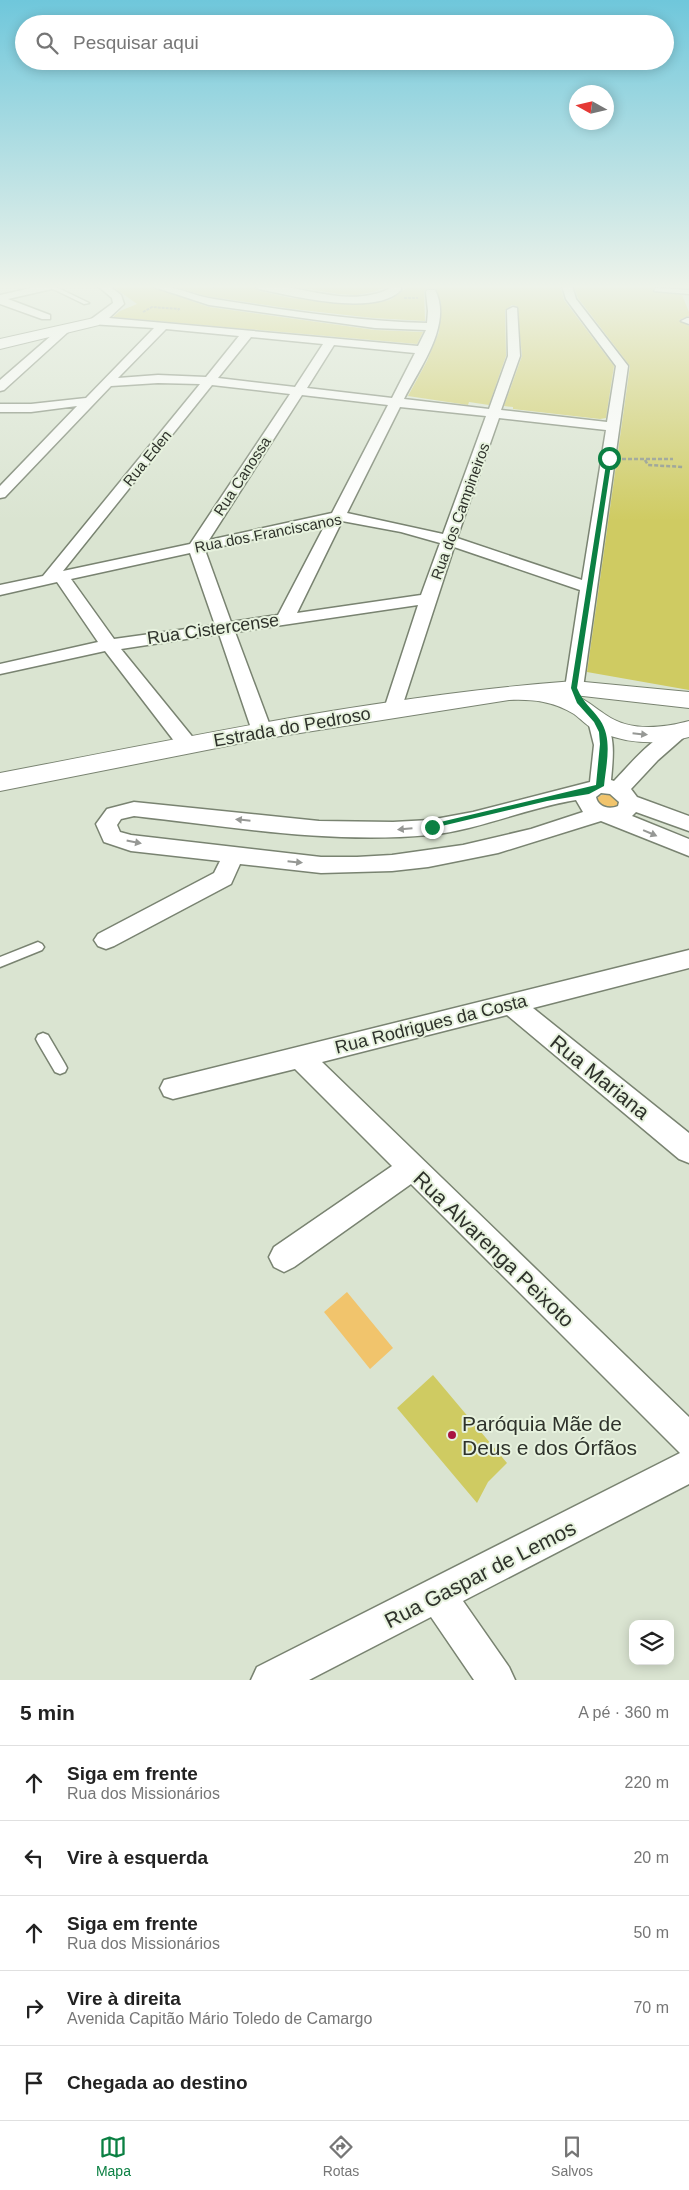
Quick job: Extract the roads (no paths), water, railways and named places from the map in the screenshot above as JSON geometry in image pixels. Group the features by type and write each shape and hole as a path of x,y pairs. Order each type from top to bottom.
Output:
{"main road":[{"name":"Estrada do Pedroso","path":"0,782 262,731 393,709 531,692 574,688 677,699"},
{"path":"574,688 592,717"},
{"name":"Estrada do Pedroso","path":"531,692 557,698 592,717 632,733 682,731"},
{"path":"677,699 683,721 682,731"},
{"name":"Estrada do Pedroso","path":"0,794 32,785 54,772"}],"street":[{"path":"0,387 25,364"},
{"path":"0,494 125,364"},
{"name":"Rua Eden","path":"54,579 222,364"},
{"name":"Rua Canossa","path":"196,547 316,364"},
{"path":"284,619 415,364"},
{"name":"Rua dos Campineiros","path":"393,709 428,599 511,364"},
{"path":"574,688 614,427 621,364"},
{"path":"107,383 158,379 209,381 614,427"},
{"path":"0,408 31,408 89,402"},
{"name":"Rua dos Franciscanos","path":"0,590 338,516 380,521 450,540 589,588"},
{"path":"196,547 262,731"},
{"path":"54,579 188,745"},
{"name":"Rua Cistercense","path":"0,669 109,645 428,599"},
{"path":"592,717 603,732 609,792 629,806 623,813 606,815 544,833 427,860 398,864 322,865 131,843 111,836 106,824 114,814 134,809 321,828 397,830 458,822 547,798 609,792 689,824"},
{"path":"682,731 609,792 586,795 588,806 689,848"},
{"path":"106,940 223,878 233,855"},
{"name":"Rua Rodrigues da Costa","path":"173,1088 689,959"},
{"name":"Rua Mariana","path":"511,1004 689,1150"},
{"name":"Rua Alvarenga Peixoto","path":"299,1056 689,1440"},
{"path":"284,1257 411,1168"},
{"name":"Rua Gaspar de Lemos","path":"270,1680 438,1596 689,1466"},
{"path":"438,1596 496,1680"}],"lane":[{"path":"0,962 38,947"},
{"path":"42,1039 60,1068"}],"place":[{"name":"Paróquia Mãe de Deus e dos Órfãos","path":"452,1435"}]}
